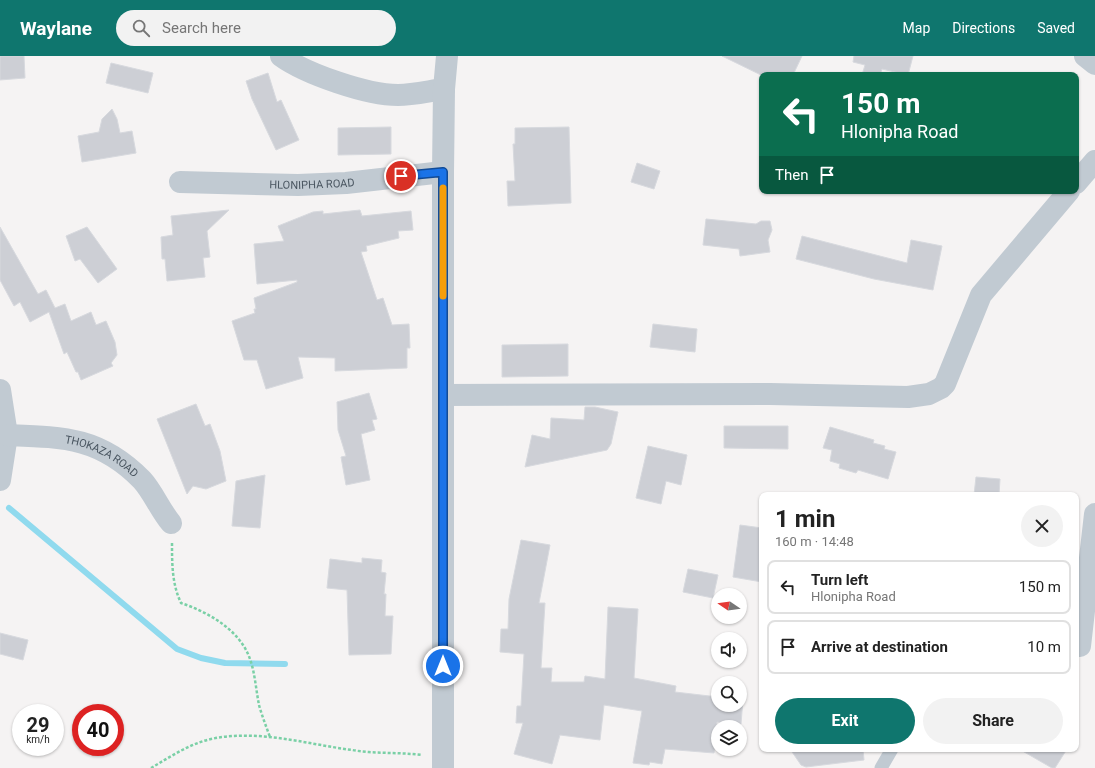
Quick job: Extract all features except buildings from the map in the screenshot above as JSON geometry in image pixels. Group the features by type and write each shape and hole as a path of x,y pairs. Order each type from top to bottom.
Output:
{"street":[{"path":"282,56 326,77 384,94 399,95 444,89"},
{"path":"443,765 443,172 444,89 447,56"},
{"path":"1086,56 1095,64"},
{"path":"1079,179 1095,161"},
{"name":"HLONIPHA ROAD","path":"180,182 298,185 346,183 443,172"},
{"path":"443,395 770,394 908,397 929,394 940,388 951,373 980,295 1066,194"},
{"path":"0,390 7,435 0,480"},
{"name":"THOKAZA ROAD","path":"7,435 72,439 90,445 119,460 143,481 171,523"},
{"path":"1080,646 1095,514"}],"lane":[{"path":"881,768 890,752"}],"path":[{"path":"171,523 173,575 176,594 181,603 191,606 225,625 241,644 250,659 259,706 270,737"},
{"path":"151,768 181,750 210,739 270,737 375,754 400,753 421,755 443,765"}],"waterway":[{"path":"9,508 177,649 201,658 225,663 285,664"}],"slow traffic":[{"path":"443,188 443,296"}],"route":[{"path":"401,176 443,172 443,666"}]}
